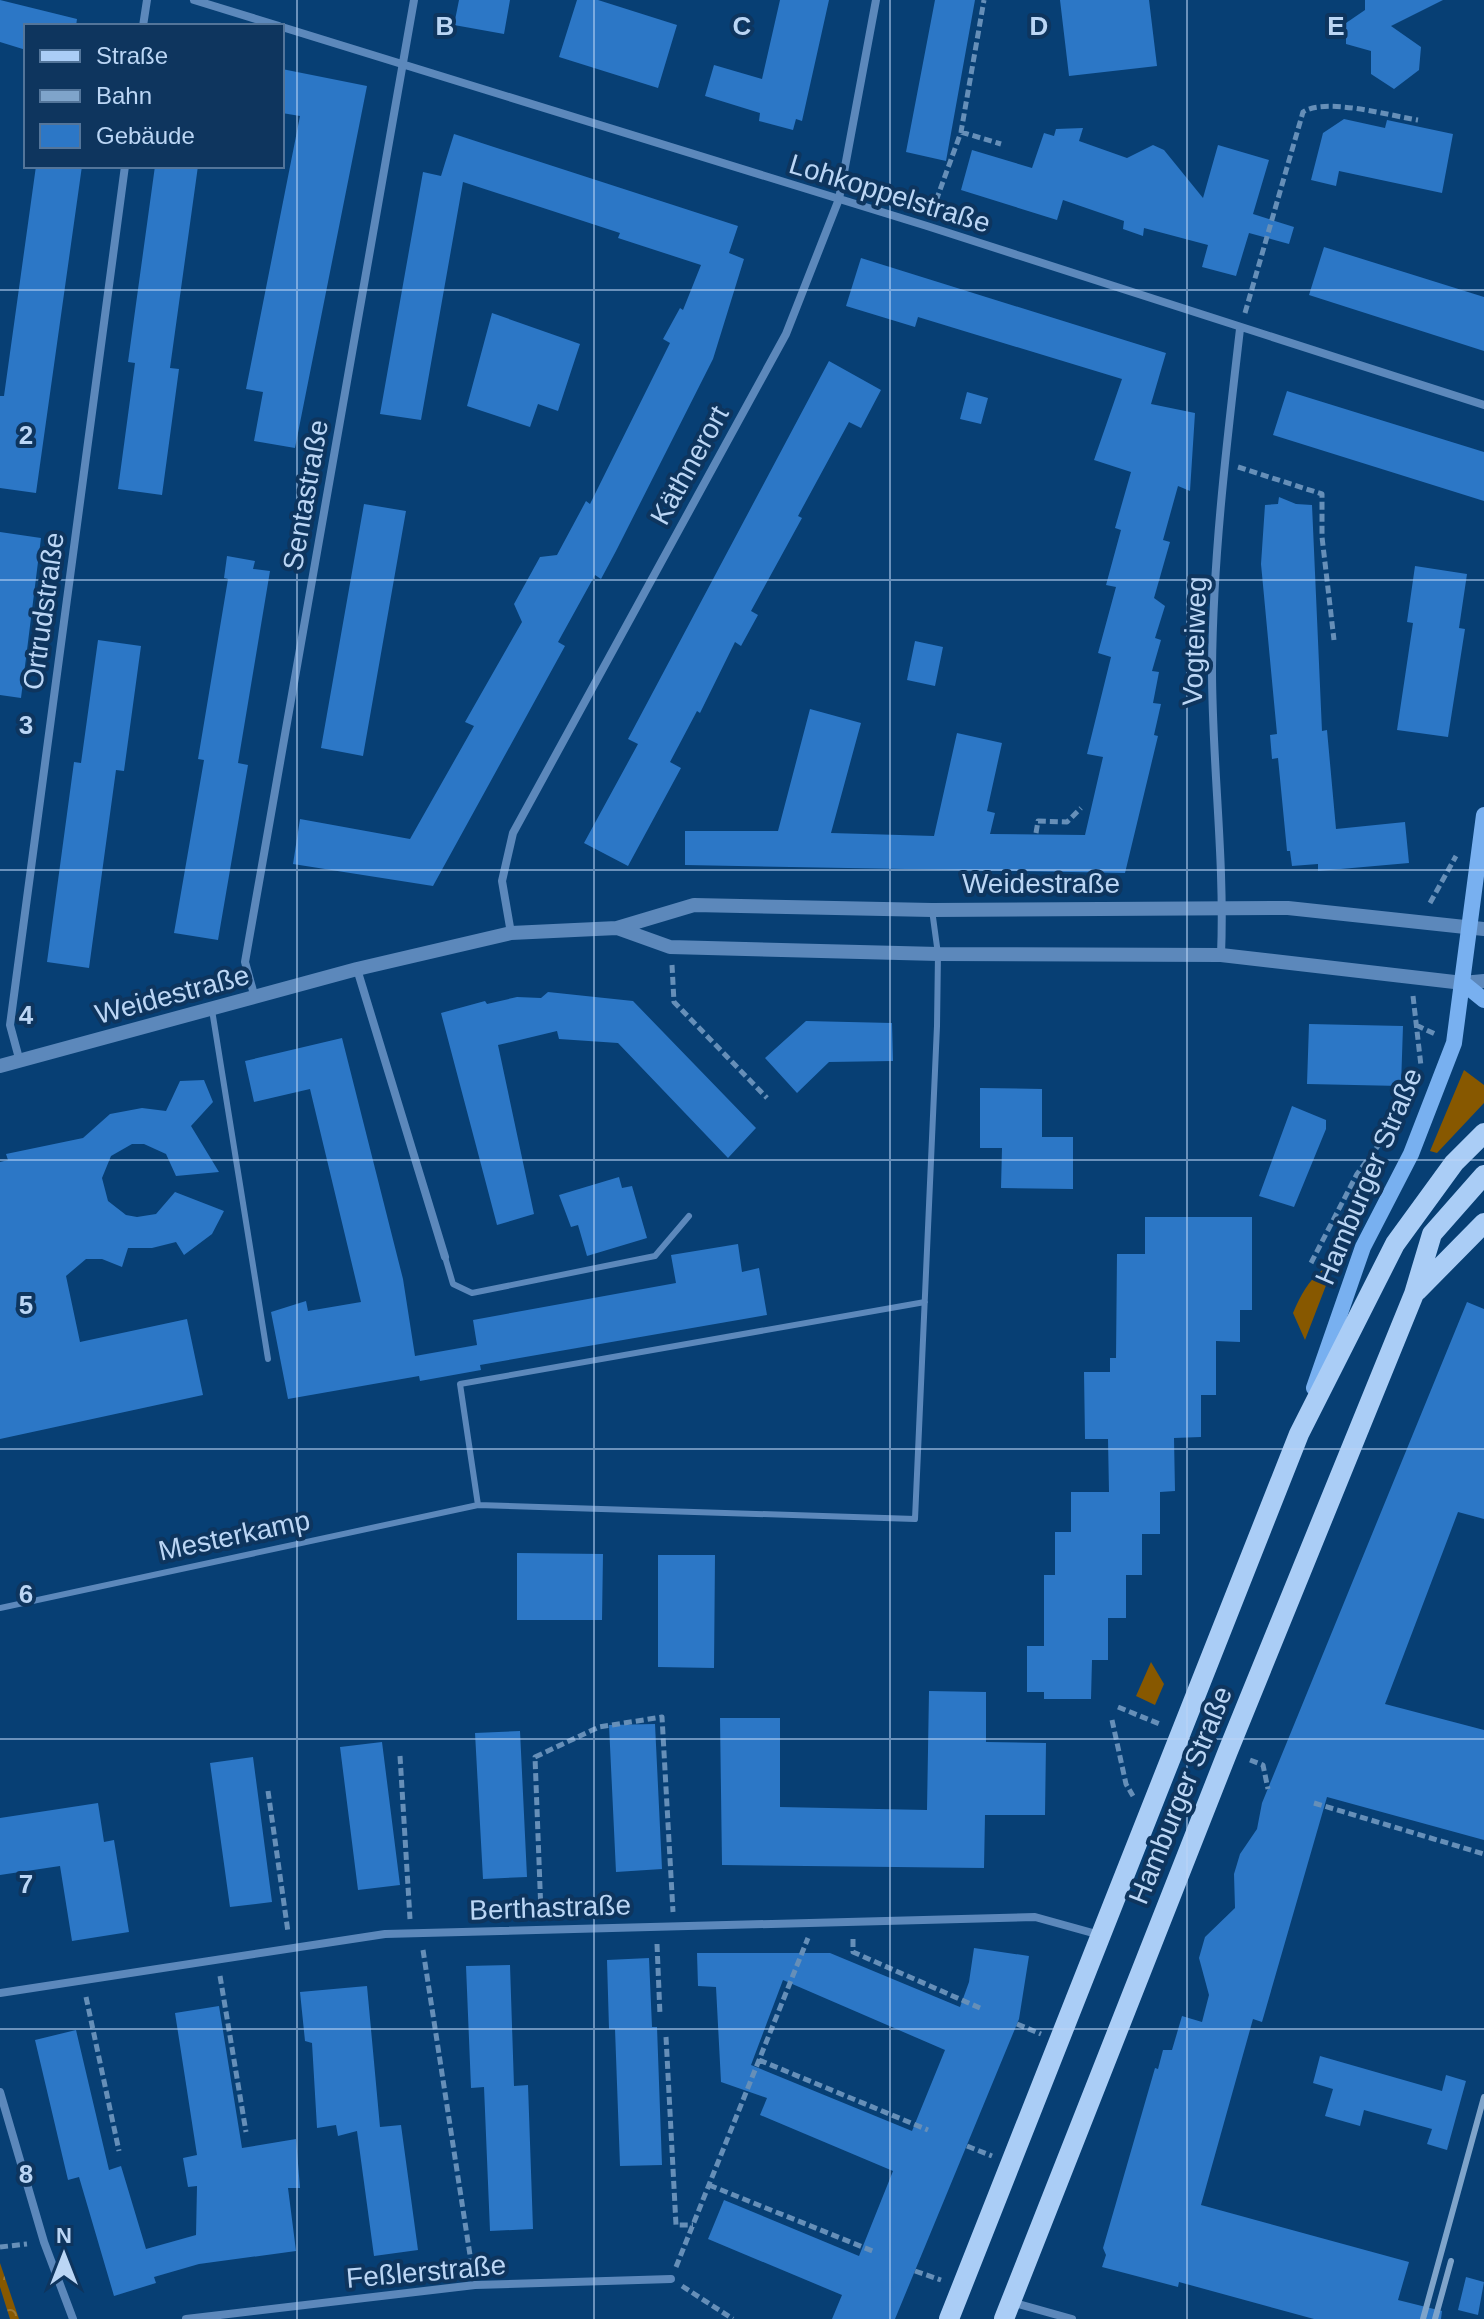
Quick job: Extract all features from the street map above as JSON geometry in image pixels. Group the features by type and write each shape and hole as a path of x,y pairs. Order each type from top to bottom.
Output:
{"main road":[{"name":"Hamburger Straße","path":"949,2319 1299,1434 1363,1247 1411,1154 1454,1043 1463,983 1476,929 1484,815"},
{"path":"1463,983 1484,1000"},
{"name":"Hamburger Straße","path":"1299,1434 1395,1244 1454,1163 1484,1133"},
{"name":"Hamburger Straße","path":"1007,2311 1216,1780 1414,1294 1432,1234 1484,1175"},
{"name":"Hamburger Straße","path":"1414,1294 1484,1223"}],"street":[{"path":"143,24 147,0"},
{"name":"Lohkoppelstraße","path":"194,0 273,24"},
{"name":"Sentastraße","path":"255,998 245,962 414,0"},
{"name":"Käthnerort","path":"511,933 502,881 513,833 786,334 839,199 876,0"},
{"name":"Lohkoppelstraße","path":"284,27 927,226 1484,405"},
{"name":"Ortrudstraße","path":"20,1062 10,1025 125,168"},
{"name":"Vogteiweg","path":"1221,955 1223,908 1214,781 1212,666 1225,462 1240,329"},
{"name":"Weidestraße","path":"0,1066 357,969 511,933 617,928 694,905 720,903 932,910 1288,908 1476,929"},
{"name":"Weidestraße","path":"617,928 670,947 938,954 1221,955 1463,983 1484,981"},
{"path":"357,969 445,1257"},
{"name":"Berthastraße","path":"0,1993 415,1933 1035,1917 1103,1936"},
{"path":"0,2092 44,2242 73,2319"},
{"name":"Feßlerstraße","path":"186,2319 475,2285 671,2279"},
{"path":"1007,2311 1072,2319"}],"lane":[{"path":"478,1505 460,1384 925,1302 938,954 932,910"},
{"path":"212,1010 268,1359"},
{"path":"445,1257 453,1284 472,1293 655,1256 689,1216"},
{"name":"Mesterkamp","path":"0,1608 478,1505 915,1519 925,1302"}],"path":[{"path":"927,226 961,132 984,0"},
{"path":"1240,329 1303,112 1310,107 1343,107 1418,120"},
{"path":"961,132 1001,144"},
{"path":"1225,462 1322,494 1322,537 1334,640"},
{"path":"1036,833 1038,821 1067,822 1081,808"},
{"path":"670,947 674,1002 767,1098"},
{"path":"1416,1025 1422,1048 1421,1077"},
{"path":"1311,1263 1357,1174 1408,1106"},
{"path":"542,1930 535,1757 599,1727 662,1717 674,1926"},
{"path":"1112,1720 1126,1784 1148,1822"},
{"path":"400,1756 415,1933 475,2285"},
{"path":"268,1791 291,1949"},
{"path":"1314,1803 1484,1854"},
{"path":"854,1921 853,1952 980,2008"},
{"path":"733,2319 671,2279 814,1922"},
{"path":"656,1927 660,2015"},
{"path":"217,1960 246,2132"},
{"path":"83,1980 119,2151"},
{"path":"666,2037 676,2225 693,2225"},
{"path":"759,2060 928,2130"},
{"path":"709,2185 875,2252"},
{"path":"0,2247 44,2242"}],"green space":[{"path":"1464,1070 1484,1085 1484,1103 1437,1153 1430,1151"},
{"path":"1335,1262 1305,1340 1293,1313 1309,1283"},
{"path":"1151,1662 1164,1684 1155,1705 1136,1696"},
{"path":"0,2263 19,2319 10,2319 0,2287"}],"building":[{"path":"0,0 77,19 76,24 24,24 24,49 0,42"},
{"path":"459,0 510,0 504,34 454,25"},
{"path":"577,0 598,0 677,25 658,88 559,57"},
{"path":"780,0 829,0 802,121 796,119 793,130 759,121 760,113 705,96 714,65 762,79"},
{"path":"935,0 975,0 946,161 906,152"},
{"path":"1060,0 1149,0 1157,66 1069,76"},
{"path":"1365,0 1443,0 1391,26 1421,47 1419,70 1394,89 1371,74 1371,51 1346,44 1346,23 1365,10"},
{"path":"284,69 367,86 295,448 254,441 263,392 246,389 300,116 284,113"},
{"path":"1344,119 1385,128 1387,120 1453,134 1442,193 1339,171 1336,186 1311,180 1323,133"},
{"path":"1083,128 1079,141 1127,158 1153,145 1164,150 1203,198 1218,145 1269,160 1253,214 1294,227 1289,244 1249,233 1236,276 1202,267 1208,245 1144,228 1143,236 1123,229 1124,221 1063,200 1057,220 961,190 972,150 1032,168 1044,133 1054,136 1056,129"},
{"path":"454,134 738,226 729,253 744,259 713,359 616,551 601,579 595,575 558,642 565,646 433,886 293,864 300,819 410,839 474,726 465,722 522,622 514,604 540,557 557,555 586,501 590,504 670,343 663,339 680,308 683,310 701,265 618,238 620,233 463,182 421,420 380,414 423,172 441,176"},
{"path":"36,168 82,168 36,493 0,488 0,396 4,396"},
{"path":"155,168 198,168 170,368 179,369 162,495 118,489 135,363 128,362"},
{"path":"1324,247 1484,297 1484,351 1309,295"},
{"path":"861,258 1166,353 1151,404 1195,413 1190,491 1178,486 1163,540 1170,542 1154,598 1165,606 1155,638 1161,640 1152,671 1159,672 1153,703 1161,704 1154,735 1158,736 1125,873 685,865 685,831 778,831 810,709 861,723 831,833 934,836 957,733 1002,743 987,811 995,813 990,834 1085,835 1103,757 1087,754 1111,657 1098,653 1116,587 1106,585 1121,530 1115,528 1131,472 1094,460 1122,379 918,317 915,327 846,306"},
{"path":"492,313 580,344 558,411 538,404 530,427 467,406"},
{"path":"829,361 881,390 861,428 849,422 798,516 802,518 751,611 758,615 741,646 735,642 700,713 697,711 670,762 681,768 628,866 584,843 638,744 628,739"},
{"path":"1287,391 1484,452 1484,501 1273,435"},
{"path":"967,392 988,398 981,424 960,419"},
{"path":"1279,497 1296,504 1312,505 1322,731 1327,730 1336,829 1405,822 1409,863 1318,871 1318,864 1292,866 1290,851 1287,851 1278,758 1272,759 1270,735 1277,734 1261,564 1265,505 1278,504"},
{"path":"364,504 406,511 363,756 321,748"},
{"path":"0,532 41,538 21,698 0,695"},
{"path":"227,556 255,561 253,569 270,571 238,763 248,765 218,940 174,933 204,760 198,759 228,579 224,578"},
{"path":"1415,566 1467,574 1459,628 1465,629 1448,737 1397,730 1413,623 1407,622"},
{"path":"98,640 141,646 124,771 116,770 89,968 47,962 74,762 81,763"},
{"path":"915,641 943,647 935,686 907,680"},
{"path":"548,992 633,1001 756,1128 728,1158 618,1043 559,1039 557,1031 498,1045 534,1214 497,1225 441,1013 485,1001 487,1004 517,997 541,998"},
{"path":"806,1021 892,1023 893,1061 829,1062 797,1093 765,1058"},
{"path":"1309,1024 1403,1026 1401,1086 1307,1084"},
{"path":"342,1038 403,1279 415,1356 477,1345 473,1320 676,1283 671,1255 738,1244 742,1272 759,1268 767,1315 480,1365 481,1370 420,1381 419,1376 288,1399 271,1312 306,1301 308,1311 361,1302 310,1089 254,1102 245,1061"},
{"path":"204,1080 213,1102 191,1126 219,1172 176,1176 166,1154 144,1144 132,1144 111,1156 102,1178 108,1201 126,1215 156,1214 175,1192 224,1211 212,1234 184,1255 176,1242 152,1248 128,1248 122,1267 102,1259 86,1259 66,1276 80,1342 187,1319 203,1395 0,1439 0,1162 8,1160 6,1154 83,1138 110,1114 142,1108 166,1111 180,1081"},
{"path":"980,1088 1042,1089 1042,1137 1073,1137 1073,1189 1001,1188 1002,1148 980,1148"},
{"path":"1292,1106 1326,1120 1326,1129 1294,1207 1259,1196"},
{"path":"619,1177 622,1188 632,1186 647,1238 587,1256 578,1225 571,1227 559,1195"},
{"path":"1145,1217 1252,1217 1252,1310 1240,1310 1240,1342 1216,1341 1216,1395 1201,1395 1201,1437 1174,1438 1175,1491 1160,1492 1160,1534 1142,1534 1142,1575 1126,1575 1126,1618 1108,1618 1108,1660 1092,1660 1091,1699 1044,1699 1044,1692 1027,1692 1027,1646 1044,1646 1044,1575 1055,1575 1055,1532 1071,1532 1071,1492 1109,1492 1108,1439 1085,1439 1084,1372 1110,1372 1110,1358 1116,1358 1117,1254 1145,1254"},
{"path":"1467,1302 1484,1309 1484,1519 1458,1512 1385,1704 1484,1730 1484,1840 1327,1797 1262,2022 1253,2019 1201,2205 1409,2262 1398,2300 1442,2311 1441,2319 1314,2319 1179,2282 1178,2287 1102,2267 1106,2255 1103,2248 1155,2068 1158,2069 1163,2050 1172,2050 1182,2016 1202,2022 1209,1995 1199,1958 1205,1937 1235,1908 1234,1874 1240,1854 1257,1829 1262,1803"},
{"path":"517,1553 603,1554 602,1620 517,1620"},
{"path":"658,1555 715,1555 714,1668 658,1667"},
{"path":"929,1691 986,1692 986,1742 1046,1743 1045,1815 985,1815 984,1868 722,1865 720,1718 780,1718 780,1807 927,1810"},
{"path":"655,1724 662,1869 616,1872 609,1725"},
{"path":"520,1731 527,1877 483,1879 475,1733"},
{"path":"382,1742 400,1885 358,1890 340,1747"},
{"path":"253,1757 272,1902 230,1907 210,1763"},
{"path":"98,1803 104,1842 114,1840 129,1932 72,1941 60,1866 0,1875 0,1818"},
{"path":"974,1948 1029,1956 1019,2019 895,2319 832,2319 842,2295 708,2239 724,2200 859,2256 893,2171 760,2115 767,2098 721,2082 716,1987 698,1986 697,1953 830,1953 960,2007 969,1982","holes":["783,1980 945,2050 912,2131 751,2065"]},
{"path":"649,1958 652,2027 657,2027 662,2165 620,2166 615,2029 609,2029 607,1960"},
{"path":"510,1965 514,2086 528,2085 533,2229 490,2231 484,2087 471,2088 466,1966"},
{"path":"367,1986 380,2127 401,2125 418,2250 374,2256 357,2131 338,2136 336,2125 317,2128 312,2043 305,2041 300,1992"},
{"path":"219,2006 242,2148 296,2139 300,2188 288,2188 296,2251 199,2264 154,2277 156,2283 114,2296 79,2177 68,2180 35,2040 76,2030 109,2170 121,2166 146,2249 196,2235 197,2186 188,2187 183,2158 197,2155 175,2013"},
{"path":"1320,2056 1442,2091 1446,2075 1466,2081 1447,2150 1427,2144 1432,2129 1364,2110 1360,2126 1325,2116 1333,2089 1313,2083"},
{"path":"1466,2277 1484,2282 1478,2315 1458,2310"}],"railway":[{"path":"1423,2319 1484,2097"},
{"path":"1435,2319 1451,2261"}]}
